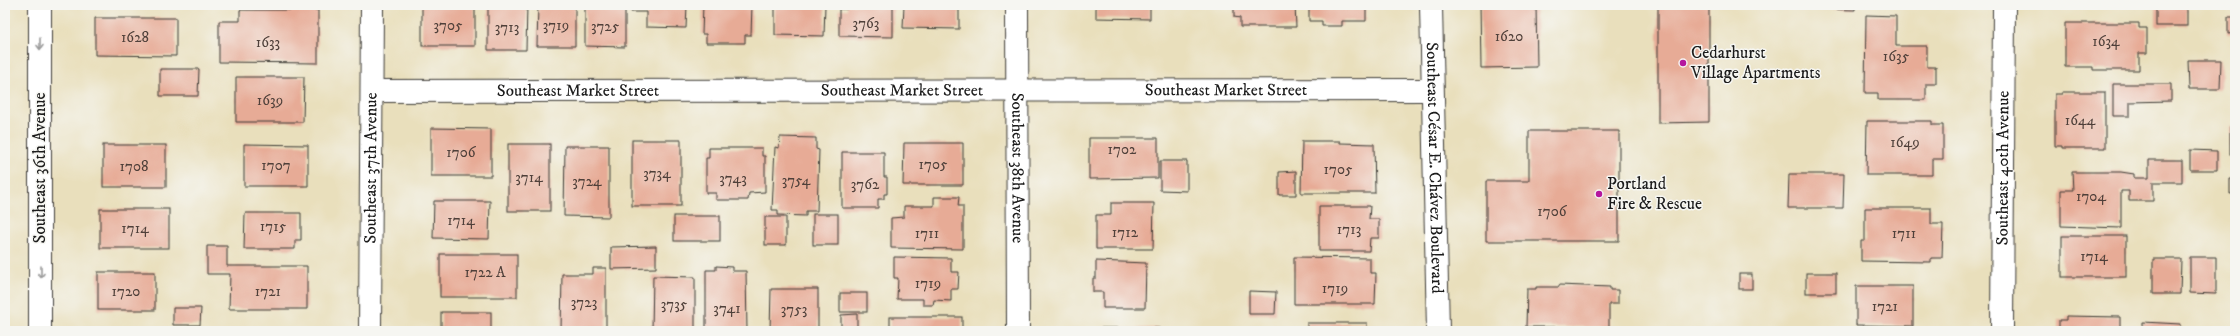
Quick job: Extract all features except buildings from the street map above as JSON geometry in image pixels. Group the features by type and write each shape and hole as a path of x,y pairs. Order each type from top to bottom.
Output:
{"street":[{"name":"Southeast 36th Avenue","path":"40,5 40,331"},
{"name":"Southeast 37th Avenue","path":"370,331 372,5"},
{"name":"Southeast 38th Avenue","path":"1017,5 1016,90 1018,331"},
{"name":"Southeast César E. Chávez Boulevard","path":"1431,5 1438,331"},
{"name":"Southeast 40th Avenue","path":"2002,331 2004,5"},
{"name":"Southeast Market Street","path":"372,91 1432,90"}],"place":[{"name":"Cedarhurst Village Apartments","path":"1683,63"},
{"name":"Portland Fire & Rescue","path":"1599,194"}]}
